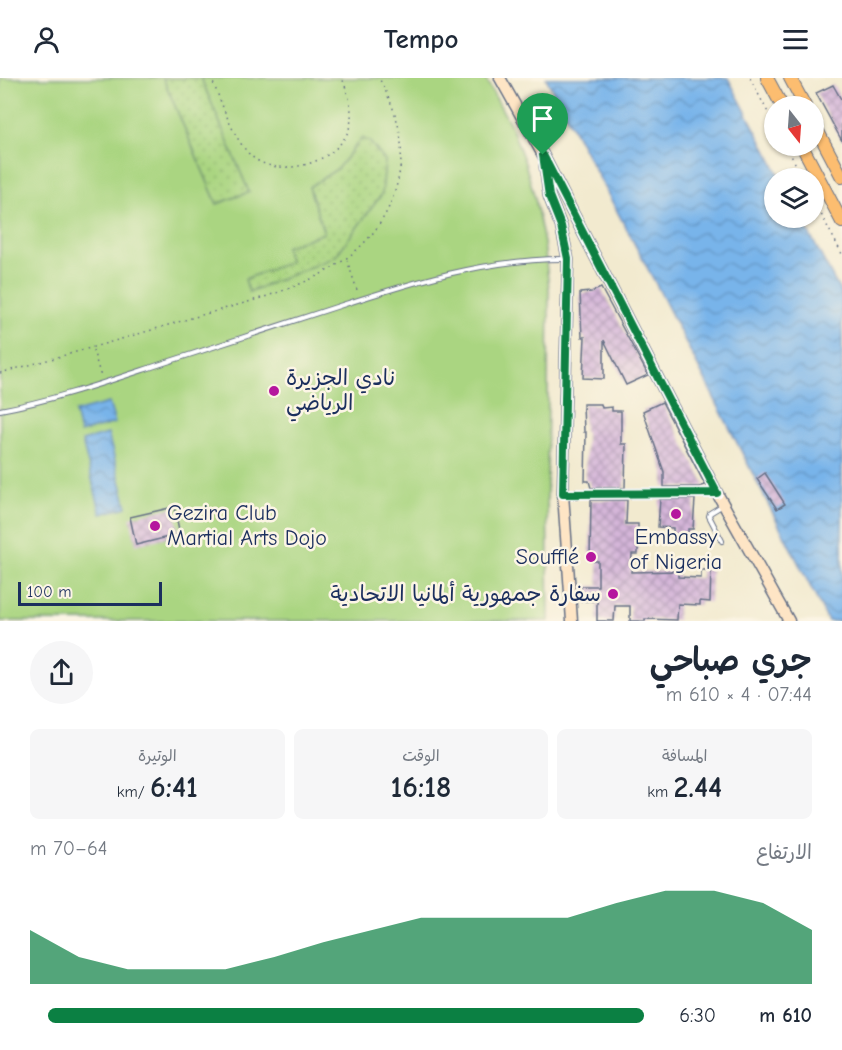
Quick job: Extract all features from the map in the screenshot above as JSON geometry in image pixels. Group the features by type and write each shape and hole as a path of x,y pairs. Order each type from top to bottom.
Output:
{"main road":[{"path":"767,78 777,96"},
{"path":"789,78 799,96"},
{"path":"824,143 842,177"},
{"path":"807,156 842,222"}],"street":[{"path":"501,78 717,493 789,621"},
{"path":"543,155 549,196 561,226 568,259 563,494 572,621"},
{"path":"563,494 717,493"}],"lane":[{"path":"0,410 35,403 103,383 360,299 436,277 476,268 568,259"},
{"path":"722,541 709,516 710,513 724,505"}],"path":[{"path":"211,78 240,143 254,158 269,166 284,168 304,165 321,158 337,148 346,135 351,119 349,101 342,78"},
{"path":"0,374 278,292 313,278 347,260 365,244 380,225 391,204 398,181 402,158 402,135 396,112 379,78"},
{"path":"750,78 764,105"},
{"path":"824,220 842,254"},
{"path":"347,260 360,299"},
{"path":"93,348 103,383"}],"green space":[{"name":"نادي الجزيرة الرياضي","path":"0,78 485,78 511,126 525,163 544,243 549,289 547,494 549,621 0,621"},
{"path":"163,78 201,78 249,192 217,204"},
{"path":"362,138 370,142 385,161 382,194 335,257 249,292 245,279 290,262 285,247 324,233 309,187 337,169"}],"water":[{"path":"546,78 728,78 764,146 764,156 769,156 776,168 764,168 764,228 806,228 842,295 842,621 828,621 656,284"},
{"path":"109,403 115,423 80,433 75,412"},
{"path":"108,434 127,507 101,514 82,441"}],"building":[{"path":"833,85 842,101 842,141 824,108 824,96 818,96 816,93"},
{"path":"601,288 648,375 626,385 604,340 604,379 583,378 585,337 582,337 580,293"},
{"path":"662,402 705,485 664,487 664,472 643,411"},
{"path":"583,404 601,404 602,408 612,407 612,411 621,411 621,444 626,444 625,488 591,488 589,481 585,481 586,432 584,432"},
{"path":"765,473 785,504 777,509 757,479"},
{"name":"Embassy of Nigeria","path":"660,499 695,499 693,529 688,529 688,535 673,534 673,528 658,527"},
{"path":"591,500 627,500 626,524 638,524 638,554 632,554 631,572 678,571 678,577 701,578 701,570 711,570 710,602 700,601 700,605 678,604 677,620 630,621 630,606 615,606 614,621 597,621 597,601 581,601 581,586 598,586 598,561 590,561"},
{"name":"Gezira Club Martial Arts Dojo","path":"174,507 180,534 136,545 130,517"}],"place":[{"name":"نادي الجزيرة الرياضي","path":"274,391"},
{"name":"Embassy of Nigeria","path":"676,514"},
{"name":"Gezira Club Martial Arts Dojo","path":"155,526"},
{"name":"Soufflé","path":"591,557"},
{"name":"سفارة جمهورية ألمانيا الاتحادية","path":"613,594"}],"route":[{"path":"543,155 717,493 563,494 568,259 561,226 549,196 543,155"}]}
